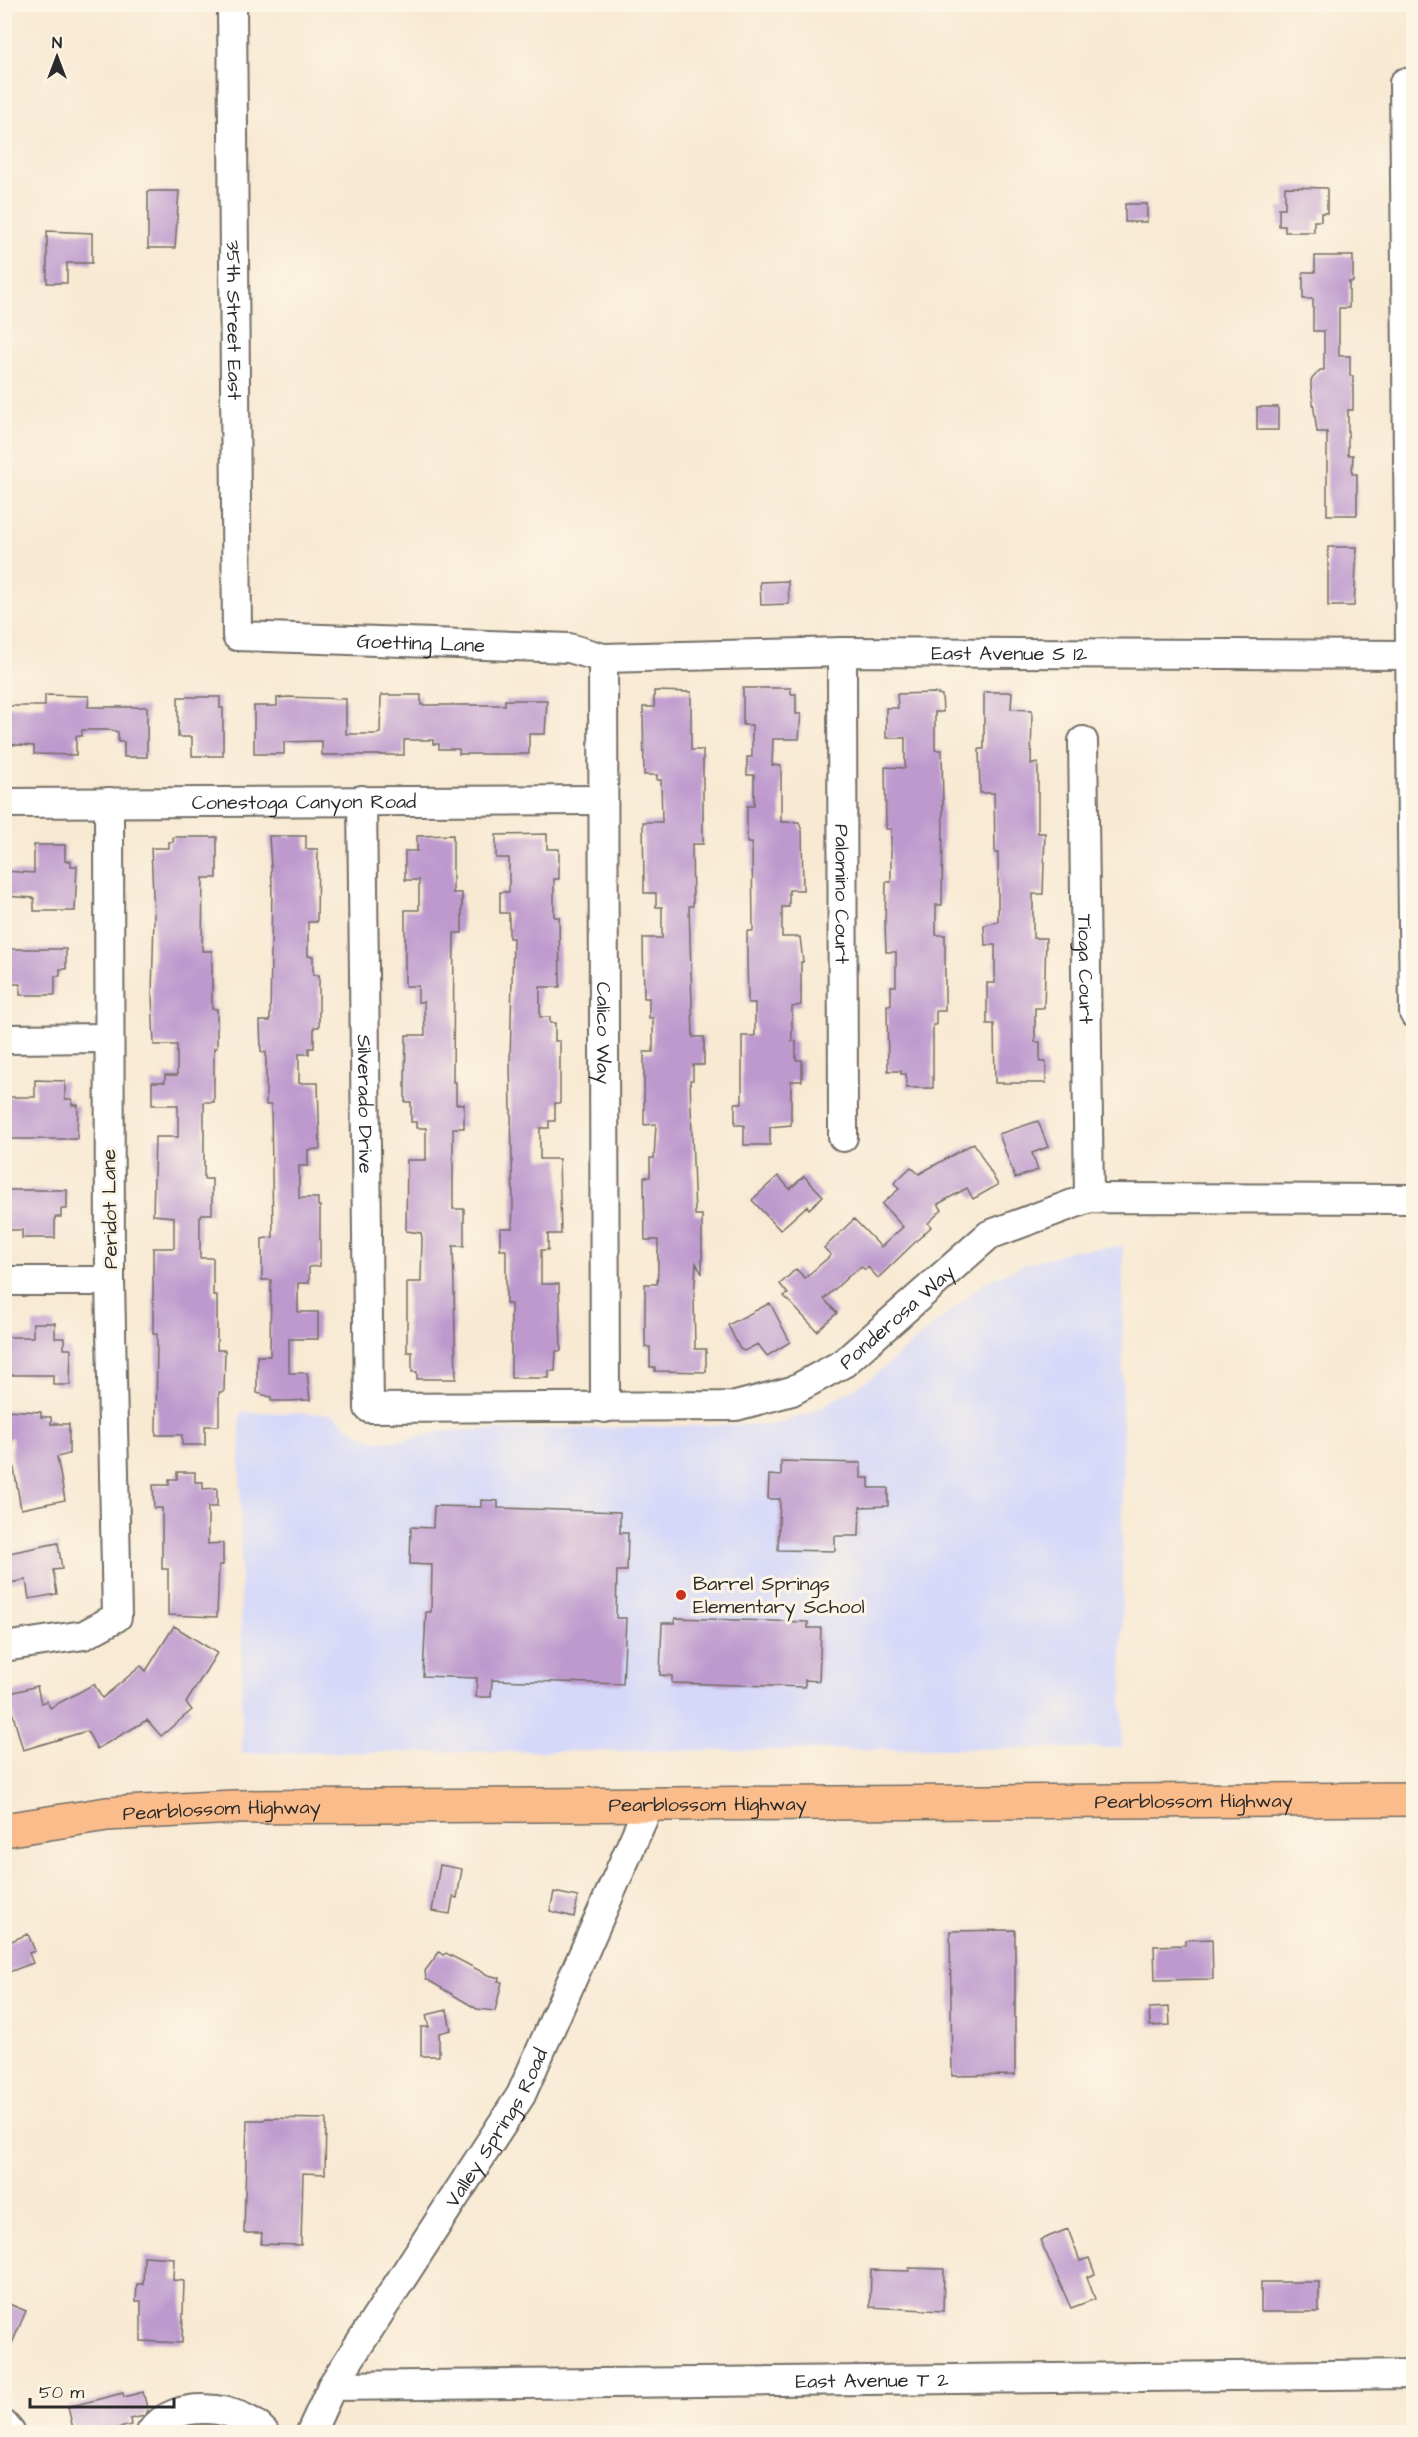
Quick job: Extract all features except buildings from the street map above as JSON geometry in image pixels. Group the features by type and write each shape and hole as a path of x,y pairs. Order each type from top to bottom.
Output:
{"main road":[{"name":"Pearblossom Highway","path":"4,1830 106,1814 233,1807 1413,1799"}],"street":[{"name":"35th Street East","path":"232,4 237,636"},
{"path":"1404,83 1411,332 1413,1013"},
{"name":"Goetting Lane","path":"237,636 569,648 603,658"},
{"name":"East Avenue S 12","path":"603,658 842,652 1412,655"},
{"name":"Palomino Court","path":"842,652 843,1137"},
{"name":"Calico Way","path":"603,658 605,1408"},
{"name":"Tioga Court","path":"1083,741 1089,1198"},
{"name":"Conestoga Canyon Road","path":"4,803 602,800"},
{"name":"Silverado Drive","path":"362,801 369,1408"},
{"name":"Peridot Lane","path":"4,1647 84,1635 117,1617 110,1281 109,802"},
{"path":"4,1038 108,1038"},
{"name":"Ponderosa Way","path":"369,1408 736,1406 792,1391 844,1363 989,1235 1089,1198 1413,1199"},
{"path":"4,1281 110,1281"},
{"name":"Valley Springs Road","path":"311,2433 332,2386 521,2095 649,1804"},
{"name":"East Avenue T 2","path":"332,2386 1413,2374"},
{"path":"151,2433 157,2423 172,2416 209,2410 242,2415 264,2433"},
{"path":"4,2425 10,2433"}],"shaded area":[{"name":"Barrel Springs Elementary School","path":"1123,1246 1122,1748 242,1753 240,1412 332,1414 349,1427 375,1441 399,1441 442,1431 776,1424 808,1414 870,1379 985,1282 1025,1264 1071,1251"}],"place":[{"name":"Barrel Springs Elementary School","path":"681,1595"}]}
